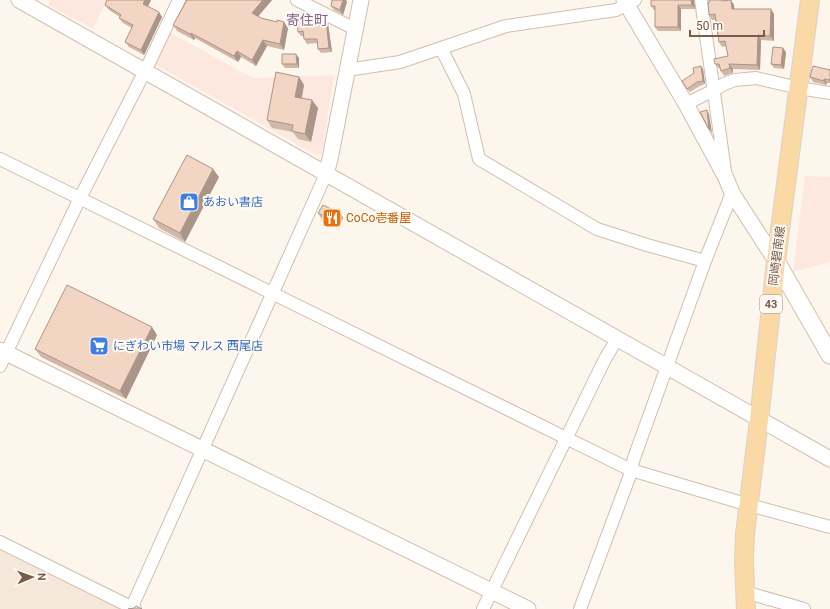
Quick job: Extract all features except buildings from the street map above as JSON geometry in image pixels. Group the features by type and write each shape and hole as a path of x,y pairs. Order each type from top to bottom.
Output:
{"main road":[{"name":"岡崎碧南線","path":"745,601 745,534 776,261 810,0"},
{"path":"776,261 830,355"}],"street":[{"path":"19,0 830,459"},
{"path":"0,366 3,351 145,71 179,0"},
{"path":"297,0 355,29"},
{"path":"0,542 132,608 326,174 361,0"},
{"path":"701,0 726,178"},
{"path":"347,70 400,62 506,26 616,10 629,2 726,178 732,193 776,261"},
{"path":"441,48 464,94 479,160 597,229 647,246 705,261"},
{"path":"686,104 724,84 735,80 756,78 830,94"},
{"path":"0,159 631,470 830,527"},
{"path":"580,609 705,261 732,193"},
{"path":"483,609 605,359 617,339"},
{"path":"3,351 528,609"},
{"path":"745,601 804,609"}],"shaded area":[{"path":"50,0 107,0 93,29 48,5"},
{"path":"169,32 253,78 334,75 322,154 316,155 153,63"},
{"path":"805,176 830,177 830,262 793,272"},
{"path":"0,545 124,609 0,609"}],"place":[{"name":"あおい書店","path":"189,202"},
{"name":"CoCo壱番屋","path":"332,218"},
{"name":"にぎわい市場 マルス 西尾店","path":"99,346"}],"district":[{"name":"寄住町","path":"307,20"}]}
